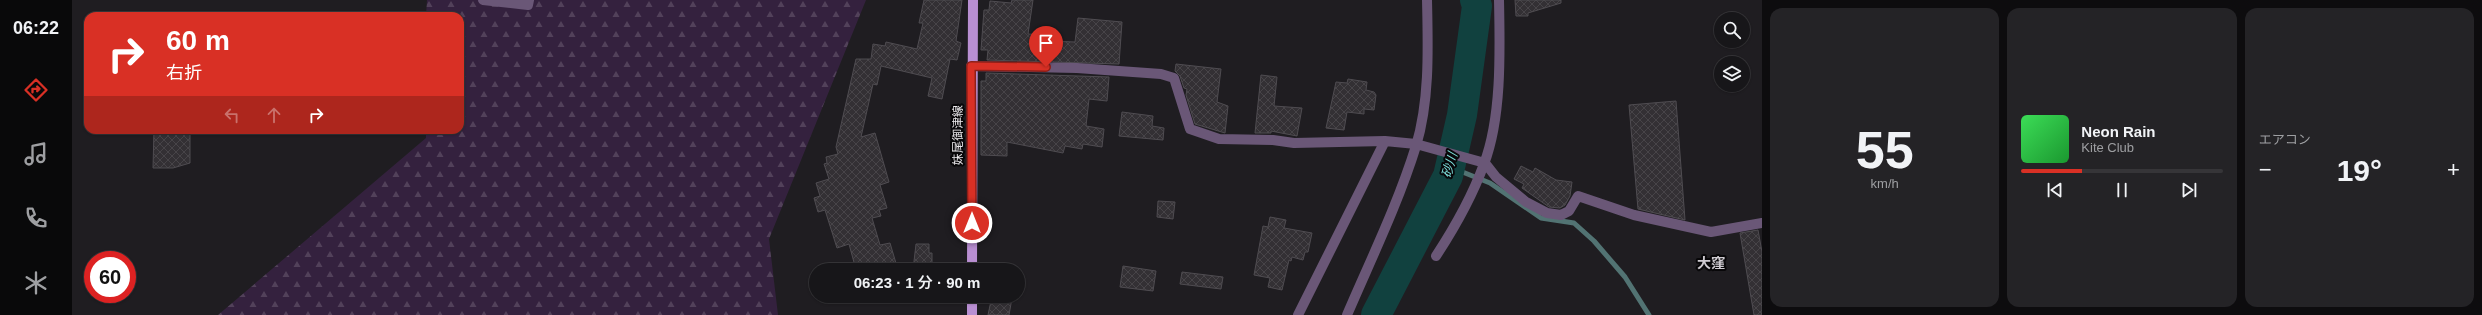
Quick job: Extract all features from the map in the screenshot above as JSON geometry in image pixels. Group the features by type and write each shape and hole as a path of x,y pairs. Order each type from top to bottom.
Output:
{"main road":[{"name":"妹尾御津線","path":"972,263 971,66 973,0"},
{"path":"972,303 972,315"}],"street":[{"path":"483,0 528,5 529,0"},
{"path":"1346,315 1397,199 1416,144 1425,95 1427,0"},
{"path":"1436,256 1455,227 1478,178 1481,162 1494,122 1500,54 1499,0"},
{"path":"971,66 1077,68 1160,74 1174,78 1190,129 1220,139 1273,140 1294,144 1385,141 1416,144 1481,162 1496,177 1526,202 1547,213 1561,215 1569,211 1578,196 1634,214 1711,232 1762,223"},
{"path":"1298,315 1385,141"}],"green space":[{"path":"427,0 866,0 769,239 778,315 218,315 426,138 426,134 464,134 464,12 426,12"}],"building":[{"path":"924,0 962,0 956,41 961,43 957,60 950,59 942,99 928,96 932,78 881,66 877,85 873,84 861,137 875,133 889,182 880,185 887,208 879,210 881,216 872,218 880,245 890,243 896,263 854,263 849,244 837,248 825,210 818,212 814,198 820,196 816,183 829,179 824,164 827,163 826,157 838,154 836,147 856,59 871,59 873,44 885,46 886,42 917,49 923,23 919,23"},
{"path":"1012,0 1033,0 1028,34 1046,35 1046,41 1075,42 1078,18 1122,22 1119,64 987,60 988,50 981,50 984,10 989,10 990,1 1011,3"},
{"path":"1515,0 1561,0 1561,3 1528,13 1528,16 1516,16"},
{"path":"1176,64 1221,69 1217,102 1228,106 1225,133 1195,124 1186,95 1187,89 1184,88 1180,76 1175,71"},
{"path":"986,73 1109,77 1107,101 1089,99 1086,126 1104,129 1102,147 1083,144 1082,149 1065,146 1063,153 1007,142 1007,156 981,155 981,81 986,81"},
{"path":"1261,75 1277,77 1274,106 1302,108 1297,136 1271,131 1271,133 1255,133"},
{"path":"1348,79 1367,82 1366,90 1374,92 1376,95 1374,110 1364,109 1364,114 1347,112 1344,130 1326,128 1336,82 1347,83"},
{"path":"1676,101 1685,220 1638,209 1629,105"},
{"path":"1122,112 1153,116 1152,126 1164,128 1163,140 1119,136"},
{"path":"154,134 190,134 190,163 173,168 153,168"},
{"path":"1521,166 1533,172 1535,168 1556,180 1572,182 1570,196 1565,205 1560,208 1549,207 1522,188 1524,184 1514,179"},
{"path":"1158,201 1175,202 1173,219 1157,217"},
{"path":"1270,217 1286,220 1284,228 1312,233 1308,252 1305,252 1303,260 1292,257 1291,261 1289,260 1282,290 1268,287 1270,278 1254,275 1263,226 1268,227"},
{"path":"1758,230 1762,252 1762,315 1754,315 1740,233"},
{"path":"916,244 929,244 929,253 932,253 932,263 914,263"},
{"path":"1123,266 1156,271 1153,291 1120,287"},
{"path":"1182,272 1223,277 1221,289 1180,284"},
{"path":"991,303 1011,303 1009,315 988,315"}],"waterway":[{"name":"砂川","path":"1376,315 1448,176 1462,115 1477,6 1475,0"},
{"path":"1450,167 1490,183 1541,218 1574,223 1594,241 1625,277 1649,315"}],"district":[{"name":"大窪","path":"1711,263"}],"route":[{"path":"972,223 971,66 1046,67"}]}
